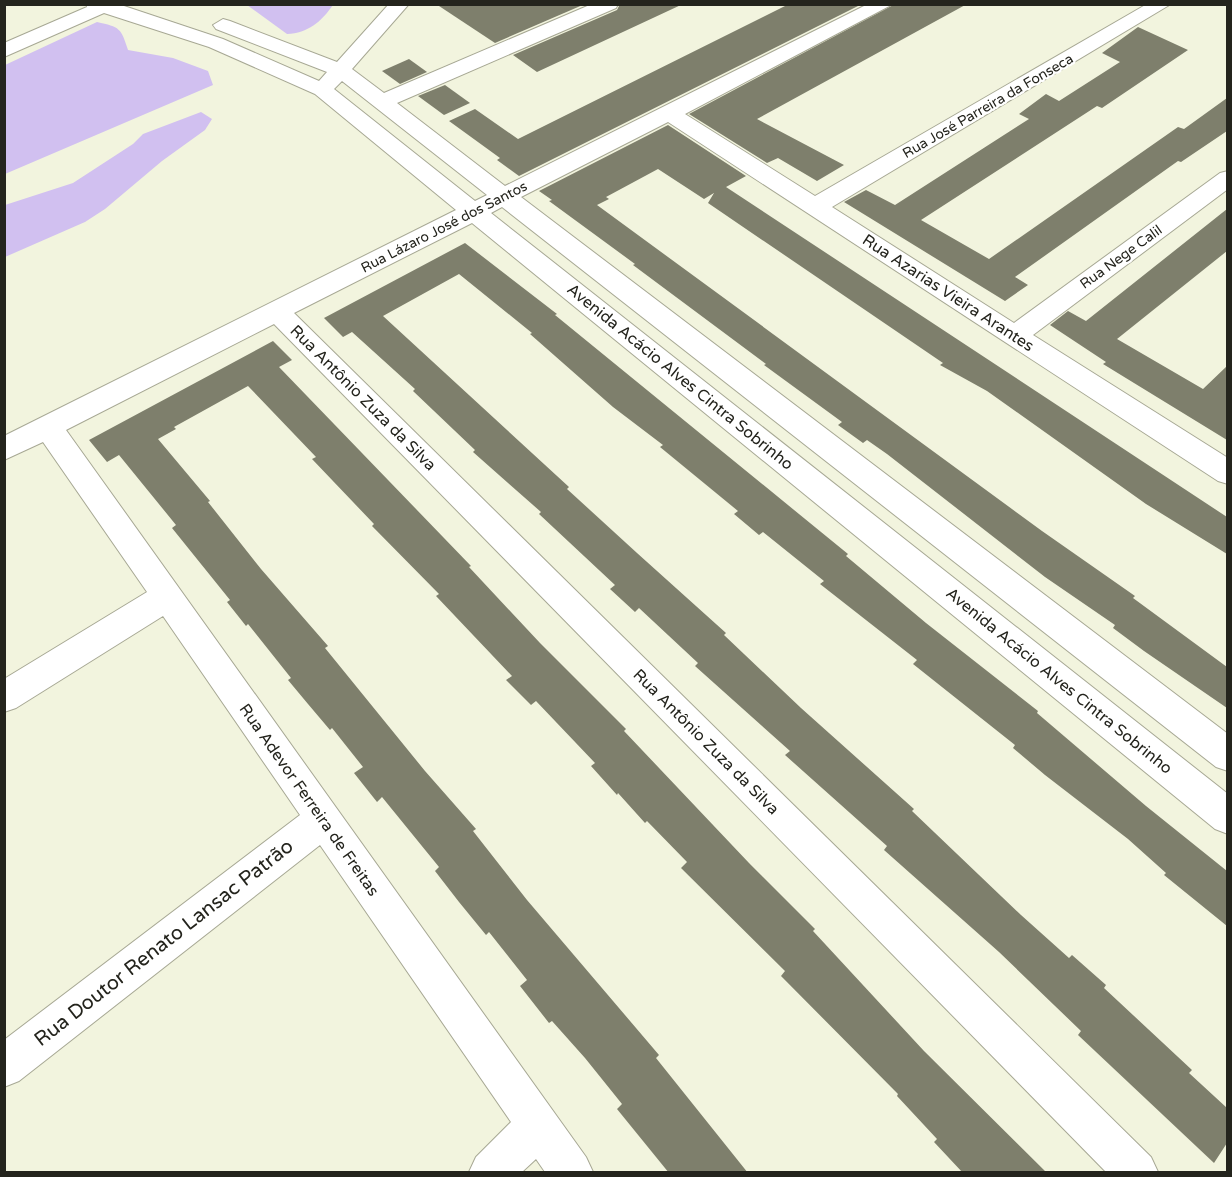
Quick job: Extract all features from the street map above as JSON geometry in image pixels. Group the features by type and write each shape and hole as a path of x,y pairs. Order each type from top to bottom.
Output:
{"street":[{"name":"Avenida Acácio Alves Cintra Sobrinho","path":"158,4 234,28 331,80 382,102 1227,755"},
{"path":"331,80 400,4"},
{"path":"382,102 609,4"},
{"name":"Rua Lázaro José dos Santos","path":"4,449 884,4"},
{"name":"Rua José Parreira da Fonseca","path":"814,207 1162,4"},
{"name":"Avenida Acácio Alves Cintra Sobrinho","path":"103,6 331,80 474,211 1227,817"},
{"path":"4,51 103,6"},
{"name":"Rua Azarias Vieira Arantes","path":"669,113 1227,473"},
{"name":"Rua Nege Calil","path":"1014,336 1227,178"},
{"name":"Rua Antônio Zuza da Silva","path":"276,311 1136,1173"},
{"name":"Rua Adevor Ferreira de Freitas","path":"48,427 571,1173"},
{"path":"4,697 166,597"},
{"name":"Rua Doutor Renato Lansac Patrão","path":"4,1066 323,820"},
{"path":"491,1173 537,1127"}],"shaded area":[{"path":"247,5 333,5 313,26 287,34"},
{"path":"97,22 111,25 119,30 128,50 173,58 208,71 213,85 5,174 5,65"},
{"path":"201,112 212,119 205,130 162,161 105,209 85,222 5,257 5,205 73,183 133,144 143,134"}],"building":[{"path":"436,4 585,4 495,43"},
{"path":"620,4 683,4 537,72 513,55 617,10"},
{"path":"789,4 862,4 519,176 497,160 500,158 449,121 475,109 518,139"},
{"path":"895,4 967,4 757,119 844,165 817,181 778,158 767,163 689,114"},
{"path":"1138,27 1188,50 1102,108 1097,106 921,220 989,259 1178,127 1184,129 1227,98 1227,131 1181,162 1178,161 1015,277 1028,285 1005,301 844,202 866,190 895,205 1029,119 1019,114 1046,94 1059,101 1120,62 1102,53"},
{"path":"409,59 427,72 400,84 382,71"},
{"path":"445,85 470,103 444,115 418,96"},
{"path":"668,125 746,176 726,187 1227,517 1227,554 1146,504 987,391 940,365 943,363 708,203 714,193 704,199 658,169 606,197 609,199 597,205 1042,531 1135,596 1133,598 1227,667 1227,708 1113,628 1115,625 1045,577 887,454 867,440 863,443 838,425 842,422 764,365 766,364 549,201 552,200 539,191"},
{"path":"1227,209 1227,251 1117,339 1203,389 1227,366 1227,440 1103,364 1106,362 1050,325 1068,311 1086,321"},
{"path":"465,243 557,314 555,315 848,554 846,556 926,623 1038,711 1037,713 1146,806 1227,871 1227,926 1164,875 1166,873 1128,839 1045,775 1013,748 1015,745 913,664 917,660 820,584 824,581 763,532 759,535 734,514 738,511 660,447 663,445 613,407 530,334 532,333 459,274 383,316 569,487 567,489 726,633 724,635 801,708 914,809 912,811 1021,915 1069,958 1072,955 1106,985 1104,988 1192,1070 1189,1073 1227,1108 1227,1143 1214,1163 1078,1035 1081,1031 999,952 884,850 887,846 785,755 790,751 695,666 698,663 639,608 635,612 610,589 615,585 539,514 541,512 473,452 475,450 413,391 415,389 352,332 343,337 324,318"},
{"path":"273,341 292,360 279,367 471,566 469,567 540,643 626,729 624,731 749,863 815,929 813,931 924,1051 1047,1173 963,1173 934,1142 937,1139 897,1096 898,1094 781,976 785,971 681,868 687,862 647,821 645,823 618,793 617,795 591,766 595,763 536,701 531,705 506,680 512,676 436,596 439,594 372,526 374,524 312,459 316,457 248,386 174,427 176,429 158,439 210,501 208,502 261,569 328,646 325,648 425,771 476,829 473,831 527,900 659,1055 656,1058 748,1173 669,1173 617,1109 622,1104 552,1021 549,1023 520,986 527,980 489,932 486,935 459,902 435,871 439,867 382,797 377,802 354,773 363,767 332,728 330,730 288,680 291,678 248,624 246,626 227,602 230,600 172,528 176,525 119,455 107,462 89,440"}]}
